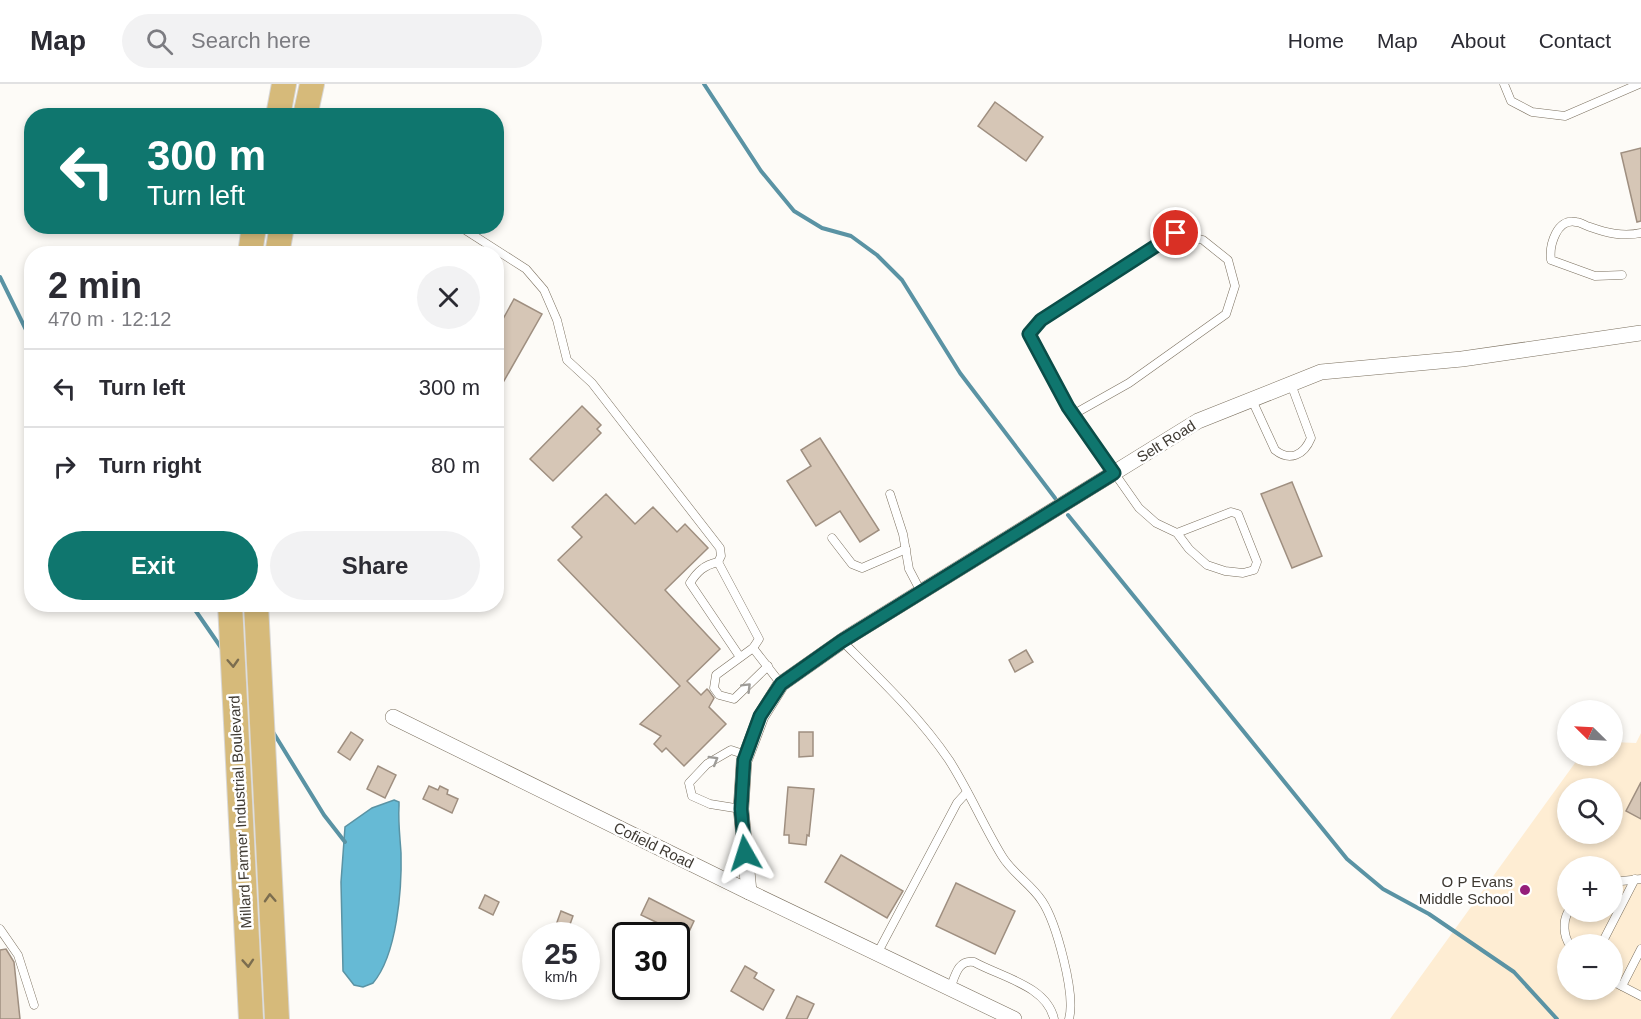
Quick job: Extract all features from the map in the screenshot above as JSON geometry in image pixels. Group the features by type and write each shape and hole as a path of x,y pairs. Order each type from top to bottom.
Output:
{"main road":[{"path":"280,108 284,84"},
{"path":"307,108 312,84"},
{"name":"Millard Farmer Industrial Boulevard","path":"230,612 252,1019"},
{"name":"Millard Farmer Industrial Boulevard","path":"256,612 277,1019"}],"street":[{"name":"Selt Road","path":"749,892 741,809 746,755 760,716 781,684 842,641 1198,421 1321,372 1462,359 1641,333"},
{"name":"Cofield Road","path":"393,717 1009,1018"}],"lane":[{"path":"1504,84 1511,100 1532,112 1565,116 1639,84"},
{"path":"1622,275 1595,276 1551,260 1550,252 1557,230 1566,223 1576,221 1625,237 1641,233"},
{"path":"1074,414 1129,382 1226,314 1235,286 1228,260 1203,240 1176,233 1041,320 1029,334 1074,414 1139,508 1156,523 1177,533 1189,549 1207,565 1225,571 1243,573 1254,570 1257,562 1238,514 1231,512 1177,533"},
{"path":"471,234 490,246"},
{"path":"504,255 526,269 544,290 557,320 567,360 592,383 710,534 720,548 721,556 718,562"},
{"path":"1252,400 1275,450 1282,455 1295,456 1306,450 1311,438 1291,384"},
{"path":"890,494 906,549 909,569 921,592"},
{"path":"832,538 852,564 862,568 906,549"},
{"path":"718,562 758,633 759,639 753,648 716,675 714,688 725,698 734,699 768,666"},
{"path":"718,562 709,564 696,573 690,583 740,657"},
{"path":"842,641 902,701 949,760 1003,859 1042,901 1052,918 1062,953 1072,1007 1069,1019"},
{"path":"753,648 781,684"},
{"path":"741,809 710,804 692,796 689,783 707,764 731,750 746,755"},
{"path":"877,954 957,803 967,792"},
{"path":"1623,881 1638,879"},
{"path":"1607,934 1638,879"},
{"path":"0,929 18,955 34,1005"},
{"path":"1623,984 1641,949"},
{"path":"950,988 963,963 968,960 1039,994 1049,1003 1054,1019"},
{"path":"1623,987 1641,996"}],"shaded area":[{"name":"O P Evans Middle School","path":"1641,733 1641,1019 1390,1019 1557,788 1557,844 1623,844 1623,778 1564,778 1573,766 1623,766 1623,742 1636,743"}],"water":[{"path":"394,800 399,802 401,853 399,903 388,956 373,983 363,987 354,985 343,971 341,882 345,827 372,808"}],"building":[{"path":"995,102 1043,137 1026,161 978,126"},
{"path":"1641,148 1641,221 1637,222 1621,153"},
{"path":"514,299 542,314 504,381 504,317"},
{"path":"582,406 601,425 597,429 601,433 553,481 530,459"},
{"path":"820,438 879,530 860,542 840,511 816,526 787,481 811,466 801,450"},
{"path":"1292,482 1322,556 1292,568 1261,494"},
{"path":"606,494 635,524 653,507 677,532 685,524 708,548 665,590 720,649 687,681 701,695 707,689 709,691 714,698 709,707 726,724 684,766 666,748 662,752 654,744 661,736 640,724 680,686 558,560 582,537 572,527"},
{"path":"1026,650 1033,662 1015,672 1009,660"},
{"path":"351,732 363,740 350,760 338,752"},
{"path":"799,732 813,732 813,756 799,757"},
{"path":"378,766 396,775 385,798 367,789"},
{"path":"1641,782 1641,819 1626,811"},
{"path":"429,786 438,790 440,786 448,790 447,794 458,799 452,813 423,799"},
{"path":"788,787 814,789 806,845 789,843 789,835 784,835"},
{"path":"841,855 903,891 887,918 825,882"},
{"path":"956,883 1015,911 995,954 936,926"},
{"path":"485,895 499,902 493,915 479,908"},
{"path":"649,898 694,921 690,930 690,922 656,922 641,915"},
{"path":"561,911 573,916 571,922 557,922"},
{"path":"6,949 14,962 20,1019 0,1019 0,950"},
{"path":"745,966 757,973 754,978 774,990 763,1010 731,991"},
{"path":"797,996 814,1004 807,1019 786,1019"}],"waterway":[{"path":"704,84 761,171 794,211 822,228 851,236 877,255 902,280 960,373 1055,498"},
{"path":"0,277 24,326"},
{"path":"1068,515 1347,859 1383,889 1429,914 1514,972 1557,1019"},
{"path":"197,612 222,649"},
{"path":"273,732 324,815 345,842"}],"place":[{"name":"O P Evans Middle School","path":"1525,890"}],"route":[{"path":"745,853 741,809 744,760 760,716 781,684 842,641 1114,473 1068,407 1029,334 1041,320 1176,233"}]}
